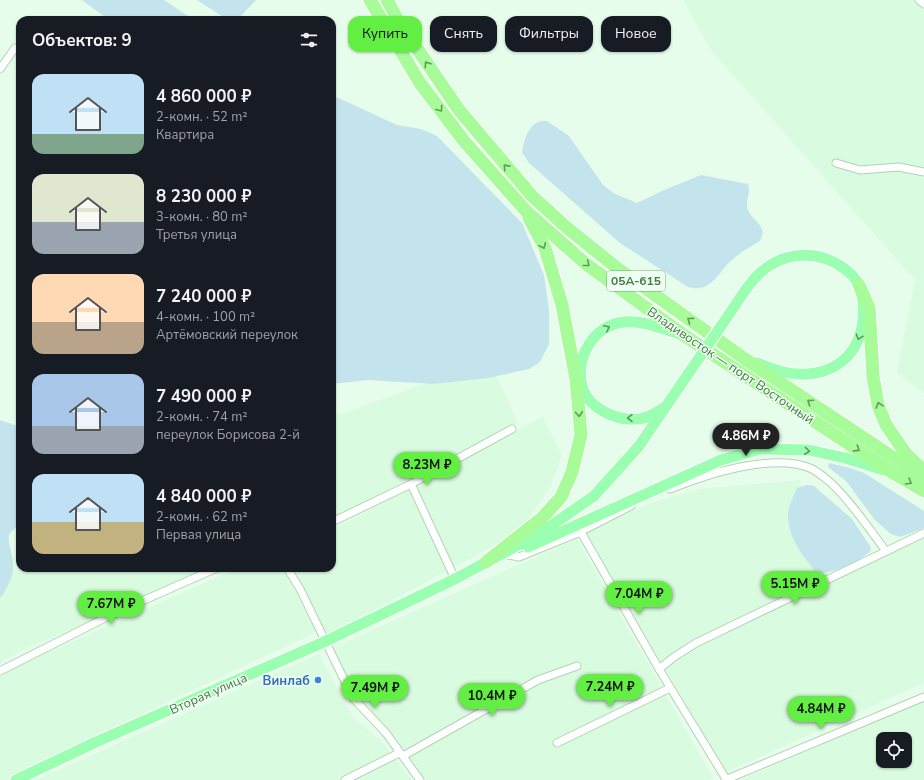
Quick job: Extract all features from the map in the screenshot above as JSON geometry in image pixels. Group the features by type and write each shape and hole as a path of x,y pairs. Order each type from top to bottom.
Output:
{"highway":[{"name":"Владивосток — порт Восточный","path":"370,0 420,83 464,141 526,211 586,264 684,336 893,473 924,491"},
{"name":"Владивосток — порт Восточный","path":"387,0 399,22 459,110 532,196 566,227 617,268 745,359 924,478"},
{"path":"486,562 538,522 561,497 572,472 581,435 576,379 562,305 545,248 526,211"},
{"path":"859,285 868,308 873,376 878,406 886,425 893,436 906,454 924,471"}],"main road":[{"path":"486,562 539,534 594,496 639,446 730,313 759,274 777,262 795,255 810,254 835,262 850,273 859,285 863,310 860,333 854,349 844,360 826,371 810,374 783,372 745,359"},
{"path":"666,407 647,418 624,418 606,414 590,401 582,386 581,369 585,350 595,335 606,327 623,322 642,322 684,336"},
{"path":"486,562 552,538 721,460 760,449 809,450 845,458 893,473"},
{"name":"Вторая улица","path":"16,780 89,745 324,642 455,580 486,562"}],"street":[{"path":"919,0 924,4"},
{"path":"0,69 15,48"},
{"path":"836,163 860,170 899,167 924,172"},
{"path":"336,520 411,484 512,429"},
{"path":"508,555 519,557 578,533 647,498 696,478 723,469 763,464 787,464 810,468 830,482 886,551"},
{"path":"411,484 455,580"},
{"path":"578,533 582,534 670,688 725,780 924,697"},
{"path":"659,669 674,656 696,643 924,533"},
{"path":"0,671 117,612 207,572"},
{"path":"289,572 312,614 324,642 353,698 386,733 420,780"},
{"path":"344,780 401,754 538,680 577,666"},
{"path":"557,743 670,688"}],"shaded area":[{"path":"82,0 164,0 188,16 104,16"},
{"path":"197,0 256,0 241,16 222,16"},
{"path":"683,0 924,0 924,393 897,373 915,280 710,49"},
{"path":"336,97 397,125 421,129 437,136 522,223 544,275 549,310 549,344 540,362 529,369 488,378 433,384 368,380 336,384"},
{"path":"541,121 547,121 569,136 603,185 615,194 637,203 701,175 748,184 749,191 747,209 762,228 762,236 760,241 746,249 728,263 709,284 696,288 688,287 620,243 529,163 522,152 524,142 527,134 533,126"},
{"path":"490,361 518,423 336,516 336,416"},
{"path":"542,417 562,455 550,488 524,524 499,543 325,636 294,572 336,572 336,528"},
{"path":"0,420 16,426 16,528 9,534 13,562 12,576 8,586 0,598"},
{"path":"829,463 864,473 924,511 924,528 900,537 891,534 875,520 846,481 828,467"},
{"path":"800,480 823,576 924,538 924,683 726,772 585,533 650,503 700,489"},
{"path":"807,485 814,486 852,519 870,546 871,550 867,554 845,567 828,572 816,572 806,560 793,538 788,522 790,504 797,488"},
{"path":"577,539 713,778 708,780 426,780 392,732 363,707 332,648"},
{"path":"16,568 16,572 209,572 27,648 0,662 0,577"},
{"path":"229,572 284,572 316,632 32,766 8,780 0,780 0,676 29,661"},
{"path":"319,654 352,716 381,741 412,780 36,780"},
{"path":"924,701 924,780 740,780"}],"place":[{"name":"Винлаб","path":"318,680"}]}
